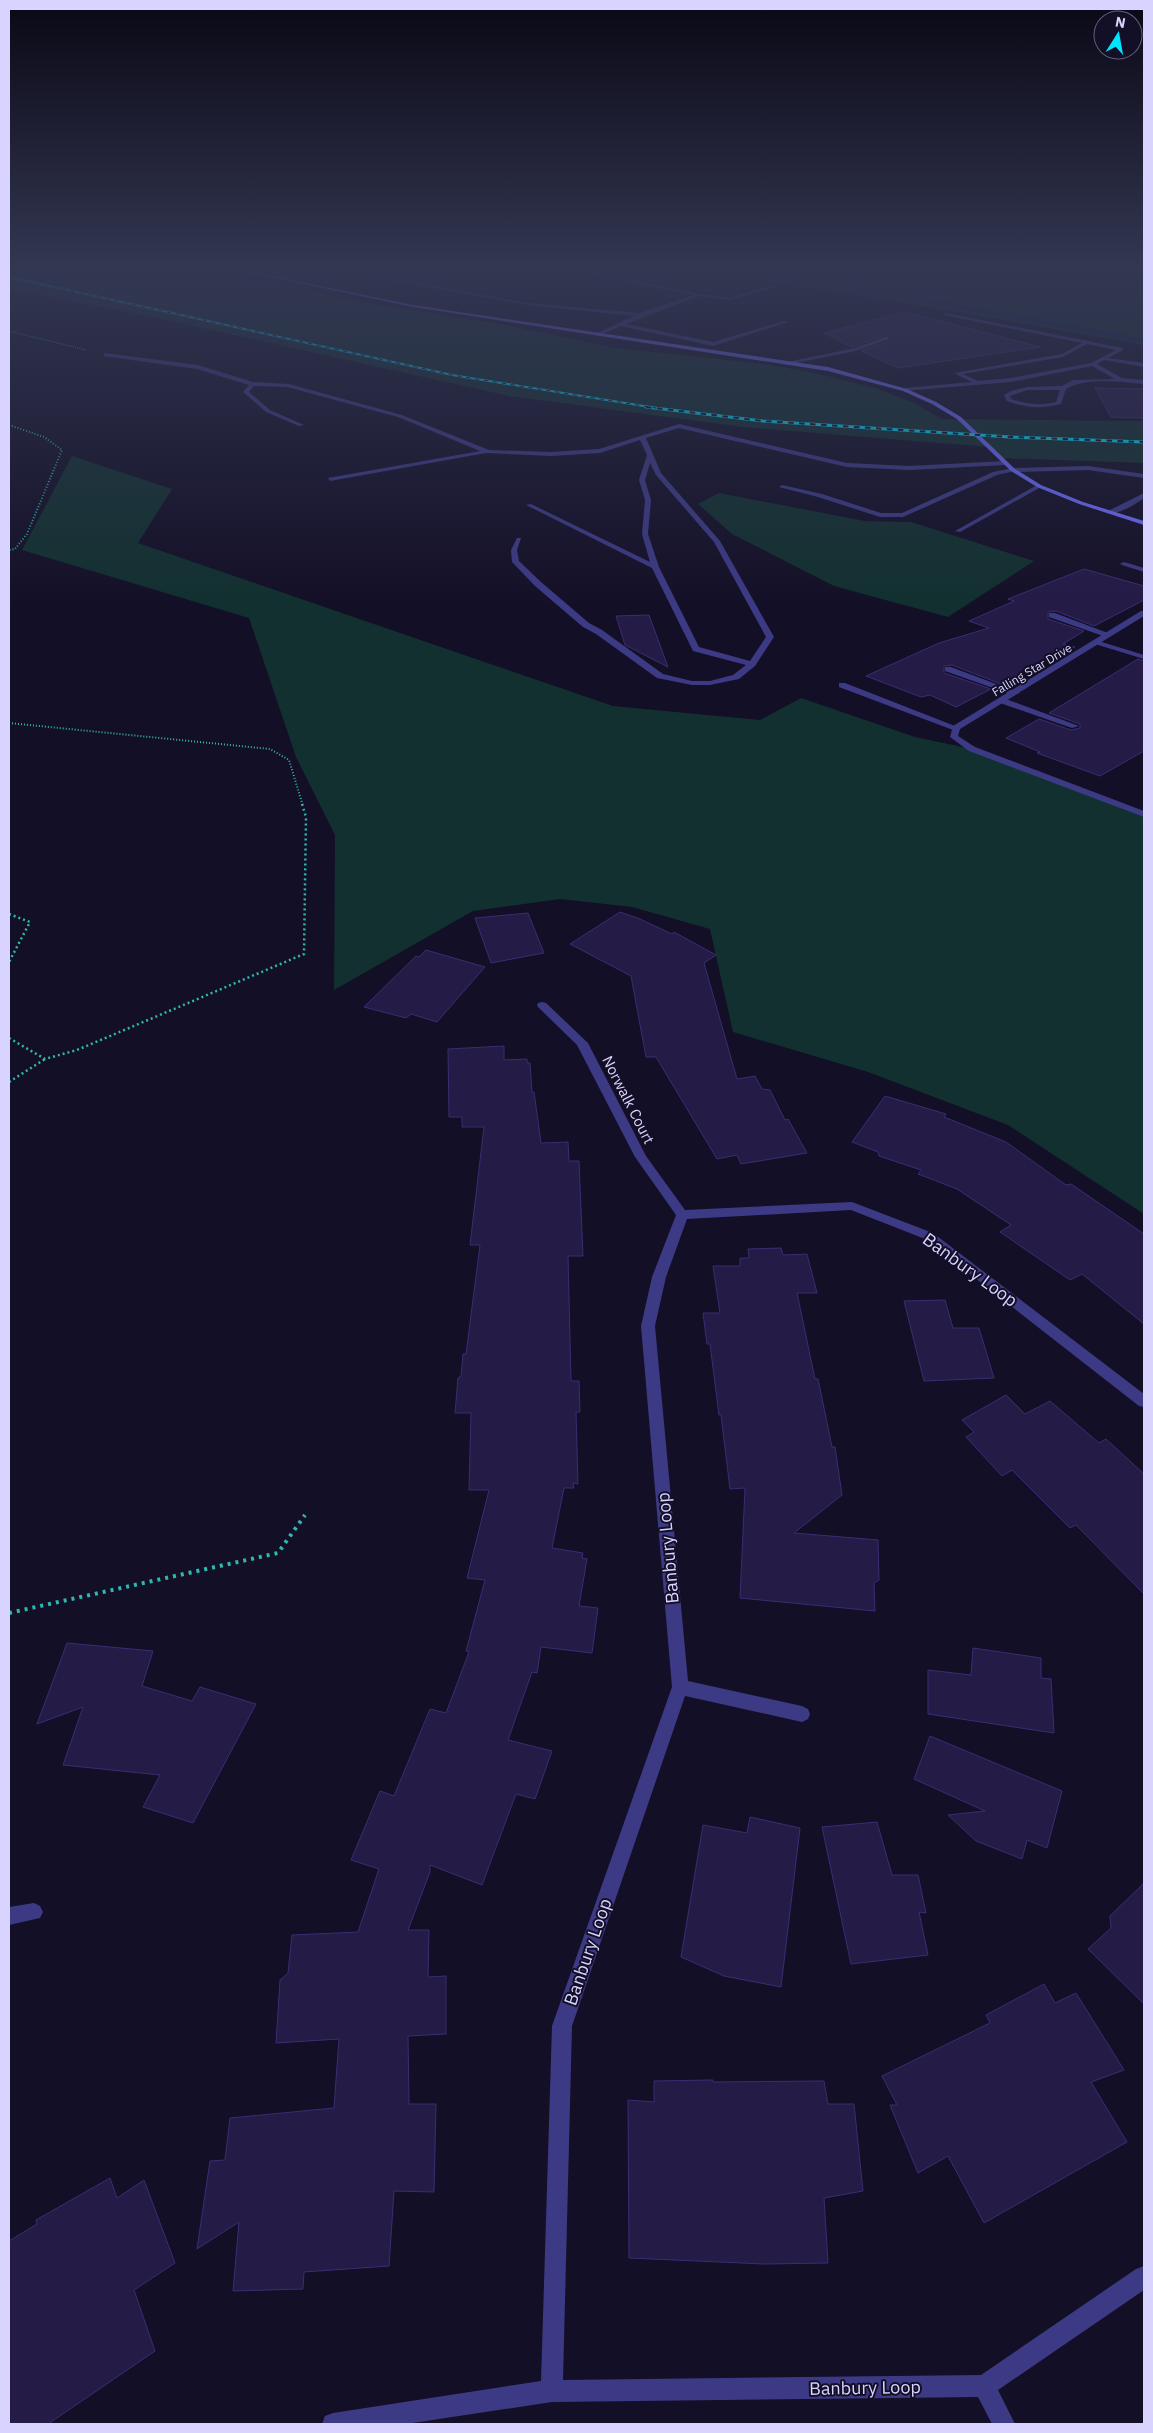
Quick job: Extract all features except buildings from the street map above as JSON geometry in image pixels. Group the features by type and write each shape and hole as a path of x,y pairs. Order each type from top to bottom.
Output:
{"main road":[{"path":"874,382 905,390 934,403 959,418 1013,470 1039,486 1144,523"}],"street":[{"path":"245,382 253,384 287,385 400,416 488,452"},
{"path":"905,390 993,382"},
{"path":"1063,388 1059,403 1048,406 1018,404 1009,400 1007,394 1012,391 1026,389 1063,388 1073,382 1084,382"},
{"path":"253,384 246,392 268,410 301,425"},
{"path":"330,479 488,452 551,454 600,451 679,426 847,465 909,468 1006,463"},
{"path":"519,539 514,550 516,562 538,584 586,625 660,676 692,683 710,683 736,677 752,664 770,637 717,541 658,474 642,438"},
{"path":"650,454 642,480 648,500 645,534 655,567 696,649 752,664"},
{"path":"782,487 820,494 880,515 903,515 995,473 1013,470 1088,468 1144,476"},
{"path":"958,531 1039,486"},
{"path":"1109,512 1144,496"},
{"path":"529,505 655,567"},
{"path":"1124,564 1144,570"},
{"name":"Falling Star Drive","path":"956,728 1144,613"},
{"path":"1052,615 1109,635"},
{"path":"1098,642 1144,657"},
{"path":"948,669 1016,693"},
{"path":"842,685 956,728 954,738 972,749 1144,814"},
{"path":"1003,700 1075,726"},
{"name":"Norwalk Court","path":"542,1005 582,1043 641,1157 682,1215"},
{"name":"Banbury Loop","path":"552,2391 562,2026 680,1687 648,1326 659,1277 682,1215 852,1206 929,1236 1144,1402"},
{"path":"680,1687 802,1714"},
{"path":"9,1916 34,1912"},
{"path":"1004,2424 984,2386 1144,2277"},
{"name":"Banbury Loop","path":"333,2424 552,2391 984,2386"}],"path":[{"path":"9,424 44,437 62,450 27,534 15,549 9,550"},
{"path":"9,723 270,749 289,760 306,817 304,954 76,1050 45,1059 9,1082"},
{"path":"9,914 30,922 9,962"},
{"path":"9,1038 45,1059"},
{"path":"9,1613 278,1553 305,1515"}],"green space":[{"path":"444,382 849,382 875,388 914,403 942,419 1144,421 1144,463 1000,458 989,447 743,427 509,396"},
{"path":"72,456 172,489 138,543 613,706 760,720 801,698 915,737 972,749 1144,814 1144,1214 1008,1125 868,1072 733,1032 710,929 632,907 560,899 473,911 334,990 335,835 296,757 249,618 22,550"},
{"path":"719,493 865,521 911,522 1034,561 948,617 834,586 732,534 698,504"}],"railway":[{"path":"492,382 656,408"},
{"path":"646,407 763,421 1010,437 1144,442"}]}
